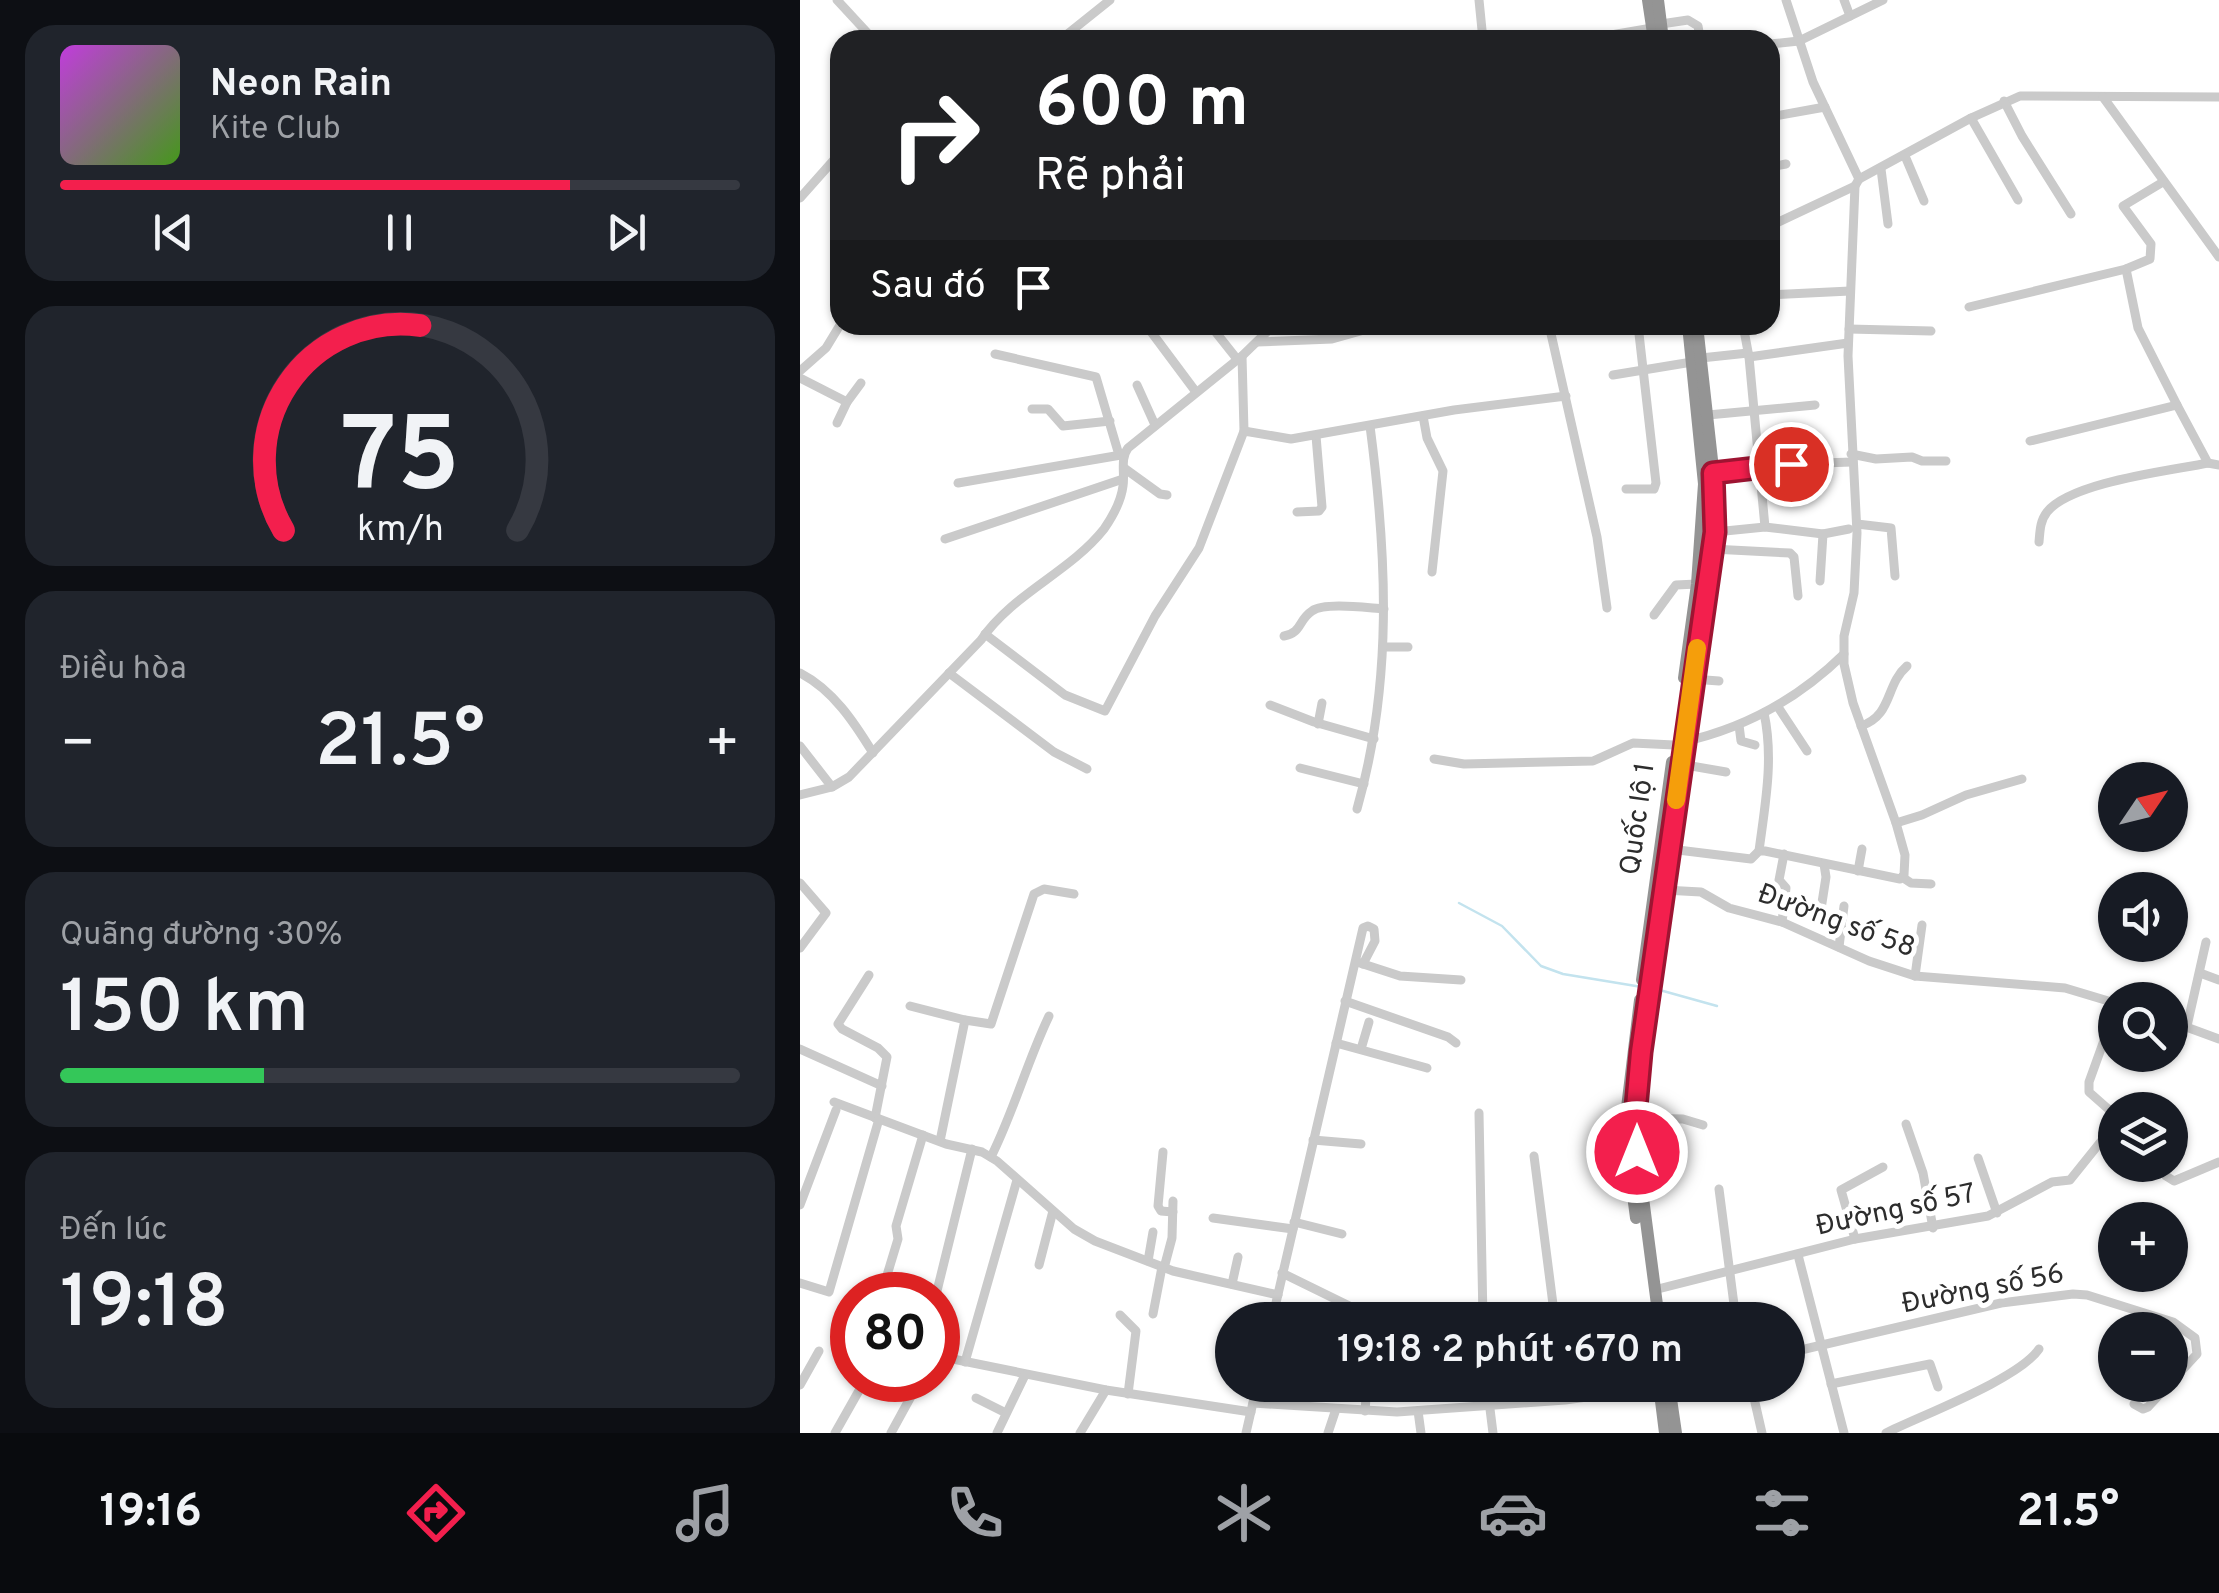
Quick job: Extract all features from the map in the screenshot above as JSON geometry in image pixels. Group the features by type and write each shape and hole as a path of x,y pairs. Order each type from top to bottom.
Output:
{"highway":[{"path":"1648,0 1656,30"},
{"path":"1656,30 1658,0"},
{"name":"Quốc lộ 1","path":"1647,978 1670,849 1679,744 1715,532 1708,415 1690,335"},
{"name":"Quốc lộ 1","path":"1656,1302 1635,1118 1647,978 1698,584 1704,484 1697,335"},
{"name":"Quốc lộ 1","path":"1645,996 1627,1094 1626,1142 1648,1302"},
{"path":"1664,1402 1665,1433"},
{"path":"1668,1402 1676,1433"}],"street":[{"path":"837,0 865,30"},
{"path":"1072,30 1110,0"},
{"path":"1786,0 1798,41 1857,182 1848,343 1854,593 1846,621 1844,654 1847,681 1896,823 1904,854 1902,878"},
{"path":"1844,0 1850,16"},
{"path":"1780,43 1798,41 1884,0"},
{"path":"1482,30 1483,1"},
{"path":"1656,30 1688,20 1699,30"},
{"path":"1780,221 1971,118 2020,96 2219,98"},
{"path":"2103,97 2219,257"},
{"path":"2004,101 2071,214"},
{"path":"1780,115 1825,107"},
{"path":"1971,118 2018,200"},
{"path":"1906,156 1924,201"},
{"path":"1780,165 1786,164"},
{"path":"800,198 830,165"},
{"path":"1881,169 1888,224"},
{"path":"1969,307 2126,269 2150,259 2152,249 2123,206 2163,182"},
{"path":"2040,542 2044,515 2062,498 2092,487 2214,464 2138,328 2126,269"},
{"path":"1780,295 1850,291"},
{"path":"1849,329 1931,331"},
{"path":"834,335 800,374 846,402"},
{"path":"1153,335 1196,392"},
{"path":"986,634 1052,686 1077,702 1105,711 1155,616 1199,548 1244,430 1239,357 1219,335"},
{"path":"958,483 1121,455 1264,335"},
{"path":"1257,342 1346,335"},
{"path":"1551,335 1600,548 1607,608"},
{"path":"1626,489 1654,488 1656,483 1639,335"},
{"path":"1745,335 1765,527"},
{"path":"1613,374 1696,360 1848,343"},
{"path":"800,795 832,788 849,777 1004,614 1098,536 1119,502 1124,473 1121,455 1096,377 994,354"},
{"path":"837,423 861,382"},
{"path":"1138,384 1156,425"},
{"path":"1244,430 1281,439 1316,436 1422,416 1566,396"},
{"path":"1708,415 1814,404"},
{"path":"2030,441 2178,405"},
{"path":"1032,409 1048,409 1063,426 1110,421"},
{"path":"1422,416 1427,438 1443,472 1432,572"},
{"path":"1357,809 1382,692 1380,498 1370,426"},
{"path":"1297,512 1322,507 1316,436"},
{"path":"1713,473 1852,458 1946,461"},
{"path":"1124,473 1166,495"},
{"path":"945,538 1124,473"},
{"path":"1715,532 1765,527 1823,534 1853,526 1890,528 1895,576"},
{"path":"1820,581 1823,534"},
{"path":"1712,549 1790,552 1794,557 1798,596"},
{"path":"1654,616 1676,585 1698,584"},
{"path":"1284,636 1298,631 1310,612 1321,607 1384,609"},
{"path":"1383,647 1408,647"},
{"path":"1434,759 1464,764 1593,761 1633,743 1679,744 1739,725 1778,707 1815,682 1844,654"},
{"path":"1861,726 1880,716 1900,672 1908,666"},
{"path":"800,673 815,680 842,707 873,753"},
{"path":"949,674 1054,752 1087,769"},
{"path":"1692,679 1719,680"},
{"path":"1318,724 1322,702"},
{"path":"1270,705 1318,724 1374,739"},
{"path":"1778,707 1807,751"},
{"path":"1670,849 1751,859 1759,851 1768,770 1764,714"},
{"path":"1739,725 1740,740 1755,745"},
{"path":"800,746 832,788"},
{"path":"1680,764 1726,772"},
{"path":"1300,768 1364,784"},
{"path":"1896,823 1966,794 2022,779"},
{"path":"1858,871 1862,849"},
{"path":"1759,851 1931,884"},
{"path":"1782,922 1786,888 1779,880 1784,854"},
{"path":"1822,910 1824,864"},
{"path":"800,883 826,913 800,948"},
{"path":"910,1006 987,1026 992,1024 1034,894 1044,889 1074,894"},
{"name":"Đường số 58","path":"1664,890 1701,892 1729,908 1782,922 1915,976 2065,988 2098,1000"},
{"path":"1838,947 1844,906"},
{"path":"1915,976 1922,924"},
{"path":"2188,1022 2206,942"},
{"path":"1276,1302 1346,1000 1359,962 1400,976 1461,980"},
{"path":"2200,973 2219,980"},
{"path":"800,1283 829,1292 877,1118 885,1054 838,1024 869,975"},
{"path":"1346,1000 1456,1043"},
{"path":"991,1157 1050,1016"},
{"path":"940,1142 966,1020"},
{"path":"1361,1049 1369,1022"},
{"path":"2188,1026 2219,1039"},
{"path":"1336,1043 1427,1068"},
{"path":"800,1049 882,1086"},
{"path":"2098,1058 2090,1082 2090,1092 2098,1099"},
{"path":"800,1205 835,1106 991,1157 1086,1237 1163,1268 1278,1295"},
{"path":"1479,1113 1483,1302"},
{"path":"1635,1118 1683,1119 1703,1125"},
{"path":"1906,1124 1923,1173 1933,1228"},
{"path":"887,1272 898,1238 895,1229 923,1135"},
{"path":"1313,1140 1361,1144"},
{"name":"Đường số 57","path":"1654,1290 1855,1239 1933,1228 1996,1212 2052,1182 2070,1180 2098,1145"},
{"path":"942,1272 972,1149"},
{"path":"1154,1314 1172,1238 1173,1206 1161,1211 1158,1206 1163,1152"},
{"path":"1534,1156 1553,1302"},
{"path":"1978,1158 1996,1212"},
{"path":"2188,1175 2219,1162"},
{"path":"1855,1239 1841,1190 1883,1168"},
{"path":"965,1362 1017,1180"},
{"path":"1719,1189 1734,1302"},
{"path":"1039,1264 1053,1211"},
{"path":"1213,1218 1342,1234"},
{"path":"1148,1261 1153,1232"},
{"path":"1798,1255 1844,1433"},
{"path":"1232,1284 1238,1257"},
{"path":"1282,1273 1341,1302"},
{"name":"Đường số 56","path":"1805,1349 2001,1303 2051,1295 2088,1295 2173,1322 2194,1338 2198,1350 2186,1370 2148,1407 2143,1409 2134,1404"},
{"path":"1120,1315 1136,1331 1128,1394"},
{"path":"1886,1433 1974,1393 2028,1360 2039,1348"},
{"path":"800,1385 819,1351"},
{"path":"960,1361 1128,1394 1252,1408 1418,1411 1543,1402"},
{"path":"1831,1384 1930,1364 1938,1386"},
{"path":"996,1433 1025,1374"},
{"path":"1080,1433 1106,1390"},
{"path":"976,1398 1006,1414"},
{"path":"835,1433 853,1402"},
{"path":"891,1433 908,1402"},
{"path":"1246,1433 1254,1402"},
{"path":"1365,1411 1366,1402"},
{"path":"1488,1402 1492,1433"},
{"path":"1755,1402 1762,1433"},
{"path":"1328,1433 1336,1409"},
{"path":"1418,1411 1421,1433"}],"waterway":[{"path":"1459,903 1502,926 1541,966 1563,974 1648,988"},
{"path":"1656,989 1717,1006"}],"slow traffic":[{"path":"1676,800 1697,648"}],"route":[{"path":"1637,1152 1635,1118 1641,1052 1715,532 1713,473 1791,464"}]}
